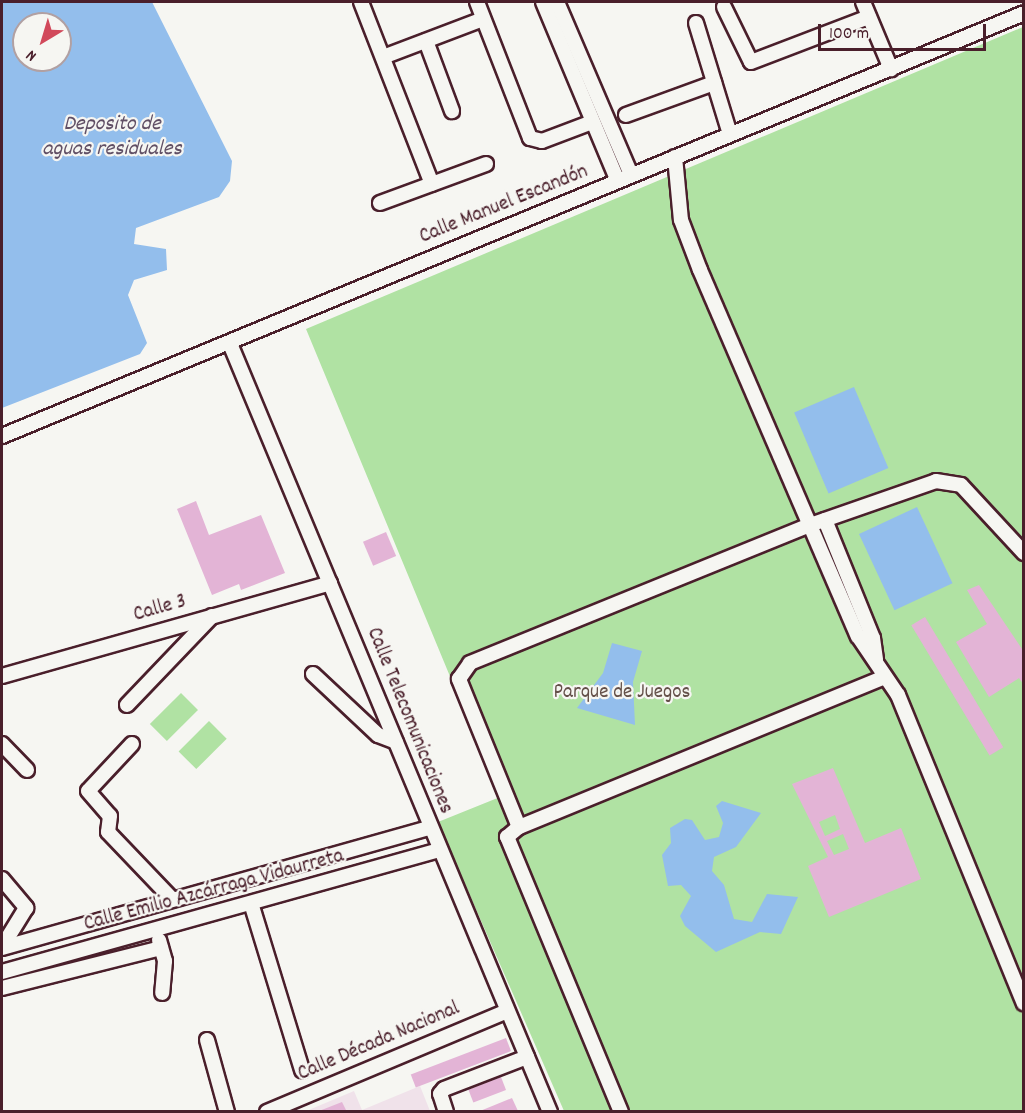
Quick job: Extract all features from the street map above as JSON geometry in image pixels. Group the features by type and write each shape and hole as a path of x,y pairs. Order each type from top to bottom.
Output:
{"street":[{"path":"361,2 432,184"},
{"path":"477,2 530,138 542,141 592,122"},
{"path":"863,2 891,69"},
{"path":"551,4 592,122 624,178"},
{"path":"551,4 624,178"},
{"path":"724,7 751,62 869,17"},
{"name":"Calle Manuel Escandón","path":"2,436 231,346 624,178 1023,14"},
{"path":"383,57 483,19"},
{"path":"696,23 730,134"},
{"path":"426,41 452,111"},
{"path":"626,115 714,82"},
{"path":"675,157 677,201 688,241 858,636 898,695 1023,1003"},
{"path":"380,203 486,164"},
{"name":"Calle Telecomunicaciones","path":"231,346 396,742 438,850 550,1112"},
{"path":"519,827 459,679 463,668 810,525 949,480 976,499 1023,553"},
{"path":"825,520 873,638 876,662"},
{"name":"Calle 3","path":"2,676 330,583"},
{"path":"128,705 212,616"},
{"path":"313,674 378,735 396,742"},
{"path":"621,1112 508,843 519,827 884,677"},
{"path":"2,744 27,770"},
{"path":"132,744 88,791 110,816 108,832 172,899"},
{"name":"Calle Emilio Azcárraga Vidaurreta","path":"2,947 430,828"},
{"name":"Calle Emilio Azcárraga Vidaurreta","path":"2,972 438,850"},
{"path":"291,867 297,891"},
{"path":"2,879 26,908 2,947"},
{"path":"252,903 302,1070"},
{"path":"123,914 129,936"},
{"path":"156,929 161,948 162,993"},
{"path":"2,988 161,948"},
{"path":"49,958 64,973"},
{"name":"Calle Década Nacional","path":"268,1111 507,1011"},
{"path":"207,1041 227,1112"},
{"path":"446,1112 440,1094 444,1089 527,1057"}],"shaded area":[{"path":"420,1086 430,1111 304,1112 354,1091 362,1110"}],"green space":[{"name":"Parque de Juegos","path":"1023,27 1023,1111 564,1111 438,822 500,797 306,329"},
{"path":"181,693 198,710 167,741 150,724"},
{"path":"209,721 227,739 196,769 179,751"}],"water":[{"name":"Deposito de aguas residuales","path":"2,2 152,2 232,161 230,181 219,197 136,228 134,244 166,249 167,270 134,280 128,295 147,343 140,354 2,408"},
{"path":"854,387 888,468 829,493 794,412"},
{"path":"917,507 952,583 894,610 859,534"},
{"path":"612,643 642,651 633,682 635,725 577,708 603,673"},
{"path":"722,801 761,813 736,847 714,857 712,871 724,885 734,919 752,922 767,894 798,897 781,934 760,932 716,952 685,926 680,916 691,896 681,885 668,886 662,855 671,843 670,828 685,819 692,820 705,840 719,837 723,823 716,806"}],"building":[{"path":"196,501 209,535 261,515 285,573 241,590 239,584 212,595 177,509"},
{"path":"386,532 396,556 373,566 363,542"},
{"path":"979,585 1024,652 1024,685 1019,678 989,697 956,642 987,624 967,590"},
{"path":"925,617 1003,747 990,756 911,625"},
{"path":"833,768 865,843 901,828 921,879 829,917 808,866 828,857 792,784","holes":["835,815 840,829 825,836 819,822","843,834 849,849 834,855 827,841"]},
{"path":"506,1038 511,1051 416,1088 411,1075"},
{"path":"501,1077 506,1090 473,1103 468,1090"},
{"path":"512,1098 518,1111 480,1112 480,1111"},
{"path":"342,1102 347,1112 319,1112 319,1111"}]}
